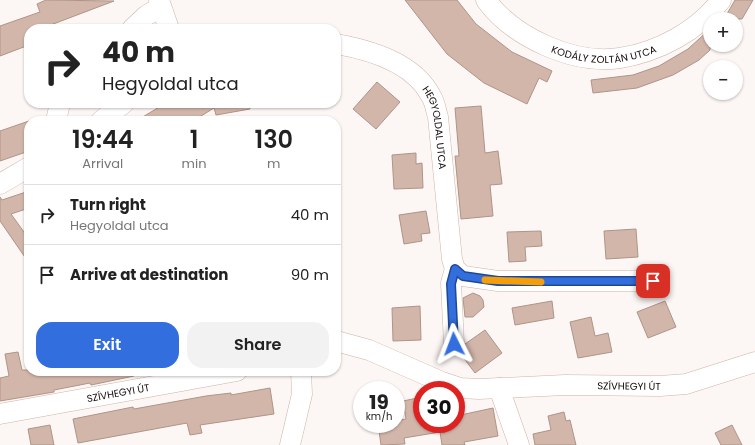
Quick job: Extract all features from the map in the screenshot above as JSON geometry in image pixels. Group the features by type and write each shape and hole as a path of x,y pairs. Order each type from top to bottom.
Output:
{"street":[{"name":"KODÁLY ZOLTÁN UTCA","path":"486,0 493,9 516,30 540,43 570,54 592,57 619,58 644,52 668,42 691,29 712,11 721,0"},
{"path":"137,24 160,3 167,24"},
{"name":"HEGYOLDAL UTCA","path":"341,45 374,53 394,62 411,73 432,97 438,117 452,259 455,269 451,284 454,344"},
{"path":"107,116 118,108"},
{"path":"0,184 24,170"},
{"path":"455,269 463,276 498,281 653,281"},
{"name":"SZÍVHEGYI ÚT","path":"341,342 369,350 442,382 460,388 479,389 565,385 660,386 686,384 755,362"},
{"name":"SZÍVHEGYI ÚT","path":"0,414 209,376"},
{"path":"290,445 302,394 301,376"},
{"path":"499,388 519,445"}],"building":[{"path":"46,0 114,1 53,24 24,24 24,47 0,56 0,26 40,12 37,4"},
{"path":"405,0 457,0 476,24 512,52 552,71 547,82 539,78 527,104 484,83 447,54"},
{"path":"735,0 753,0 743,17 743,12 728,12"},
{"path":"703,35 703,52 708,52 699,60 673,75 637,88 593,93 591,80 633,75 659,66 688,49"},
{"path":"377,82 400,102 376,129 353,109"},
{"path":"481,106 485,153 498,151 502,184 490,185 493,216 461,219 455,156 459,156 455,108"},
{"path":"158,108 214,108 201,116 144,116"},
{"path":"214,108 250,108 250,109 216,115"},
{"path":"24,123 24,153 0,161 0,131"},
{"path":"416,153 416,164 422,163 423,188 394,189 392,155"},
{"path":"24,193 24,210 11,214 24,232 24,256 0,221 0,197 2,200"},
{"path":"426,211 430,233 421,234 422,241 404,244 399,215"},
{"path":"636,229 638,257 606,259 604,231"},
{"path":"541,231 542,246 525,247 526,261 509,262 507,232"},
{"path":"473,293 480,296 483,300 484,307 473,317 465,317 463,298"},
{"path":"552,301 554,318 515,325 512,308"},
{"path":"665,301 676,327 648,338 637,312"},
{"path":"420,306 421,340 393,341 392,308"},
{"path":"591,317 595,336 608,333 612,352 578,358 570,322"},
{"path":"485,330 502,353 475,373 460,353 465,344"},
{"path":"18,352 22,370 24,370 24,376 134,376 0,401 0,378 9,376 5,354"},
{"path":"270,388 274,414 200,425 202,433 190,435 187,423 78,443 73,419 133,407 134,409 206,396 231,393 231,395"},
{"path":"413,399 413,433 434,433 404,438 405,444 381,445 379,433 405,433 405,401"},
{"path":"493,408 498,436 464,442 465,445 442,445 440,433 465,433 465,414"},
{"path":"564,412 566,421 570,420 576,445 535,445 533,434 551,430 548,416"},
{"path":"50,425 54,445 31,445 28,429"},
{"path":"732,425 742,445 721,445 715,433"}],"slow traffic":[{"path":"485,280 541,282"}],"route":[{"path":"454,344 451,284 455,269 463,276 498,281 653,281"}]}
